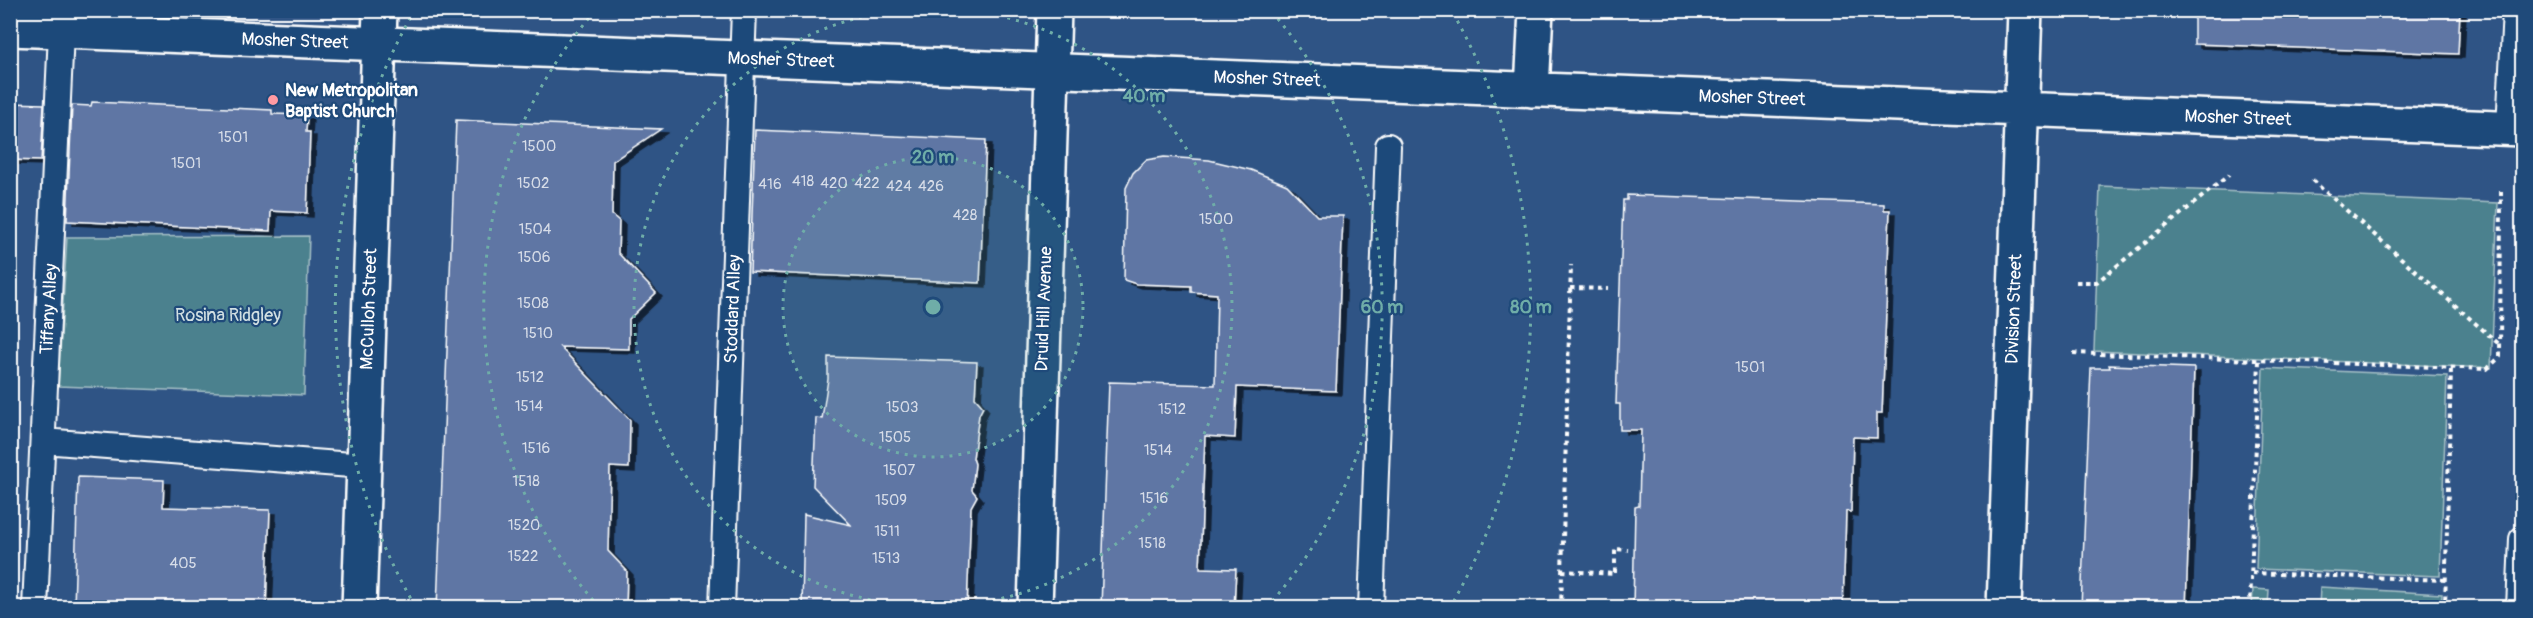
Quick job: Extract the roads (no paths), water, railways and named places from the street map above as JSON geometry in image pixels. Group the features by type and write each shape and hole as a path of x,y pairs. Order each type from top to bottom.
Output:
{"street":[{"name":"McCulloh Street","path":"359,608 380,10"},
{"name":"Druid Hill Avenue","path":"1035,608 1054,10"},
{"path":"1532,90 1536,10"},
{"name":"Division Street","path":"2004,608 2025,10"},
{"name":"Mosher Street","path":"10,29 62,21 379,44 2516,128"}],"lane":[{"name":"Stoddard Alley","path":"722,608 744,10"},
{"path":"2515,10 2516,128"},
{"name":"Tiffany Alley","path":"35,608 62,21"},
{"path":"1371,608 1388,146"},
{"path":"43,441 364,466"},
{"path":"2519,608 2523,539"}],"place":[{"name":"New Metropolitan Baptist Church","path":"273,100"}],"park label":[{"name":"Rosina Ridgley","path":"228,315"}]}
